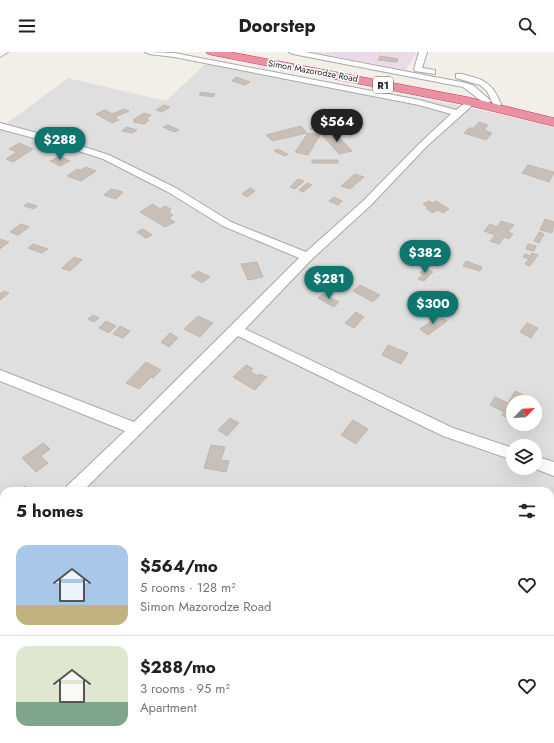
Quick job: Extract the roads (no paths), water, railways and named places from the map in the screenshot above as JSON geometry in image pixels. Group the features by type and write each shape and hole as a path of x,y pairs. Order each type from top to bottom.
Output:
{"highway":[{"name":"Simon Mazorodze Road","path":"212,52 472,102 554,122"},
{"name":"Simon Mazorodze Road","path":"246,52 554,116"}],"street":[{"path":"0,55 4,52"},
{"path":"149,52 174,55 419,103 458,113"},
{"path":"293,52 466,86 492,102"},
{"path":"422,52 418,69 420,71 480,81 487,84 492,102"},
{"path":"77,487 236,330 307,257 367,203 424,145 472,102"},
{"path":"0,126 106,156 172,190 227,224 307,257"},
{"path":"236,330 448,432 506,452"},
{"path":"0,375 136,429"},
{"path":"542,465 554,469"}]}
